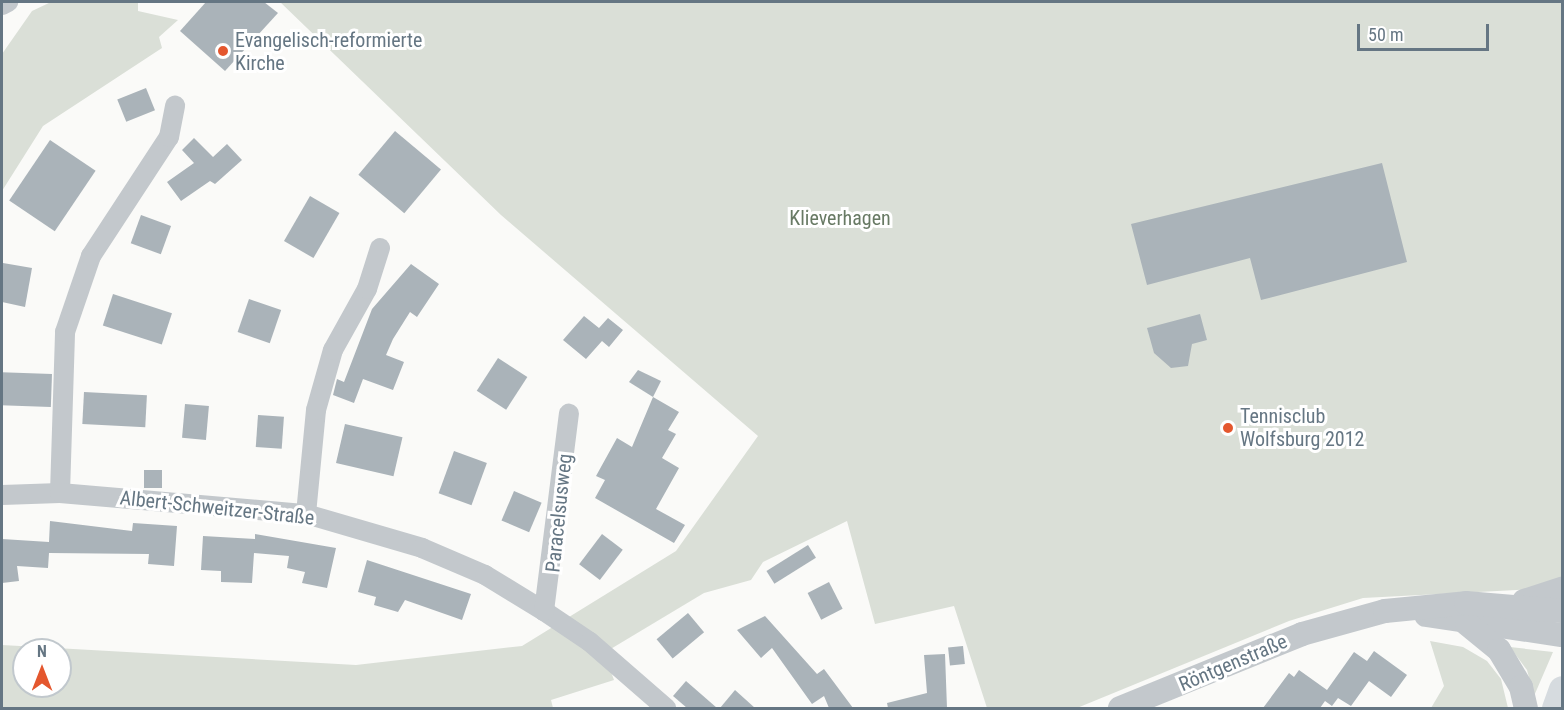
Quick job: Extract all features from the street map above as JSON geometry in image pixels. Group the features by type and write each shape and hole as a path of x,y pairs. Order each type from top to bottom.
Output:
{"main road":[{"path":"1555,708 1563,689"}],"street":[{"path":"2,6 8,2"},
{"path":"60,494 65,332 91,256 169,137 175,106"},
{"path":"306,514 316,410 333,350 367,289 380,248"},
{"name":"Paracelsusweg","path":"544,610 570,414"},
{"name":"Albert-Schweitzer-Straße","path":"2,495 60,494 306,514 422,548 485,575 544,610 597,648 666,708"},
{"path":"1479,603 1528,600 1563,589"},
{"name":"Röntgenstraße","path":"1120,708 1346,620 1424,605 1479,603 1563,611"},
{"name":"Röntgenstraße","path":"1346,620 1420,615 1563,635"},
{"path":"1462,621 1499,650 1521,687 1526,708"}],"green space":[{"path":"51,2 138,2 138,11 178,20 159,37 162,48 43,126 2,191 2,54 32,11"},
{"name":"Klieverhagen","path":"280,2 1562,2 1562,577 1536,589 1363,598 1289,621 1077,708 987,708 954,606 875,624 847,521 763,562 751,580 704,593 604,653 614,680 551,700 553,708 2,708 2,645 12,646 12,698 72,698 72,649 356,665 522,646 676,551 758,436 501,215"},
{"path":"1430,641 1463,647 1487,661 1501,679 1508,708 1431,708 1444,686"},
{"path":"1510,647 1553,652 1534,696 1527,670"}],"building":[{"name":"Evangelisch-reformierte Kirche","path":"206,2 264,2 278,13 225,71 180,31"},
{"path":"146,88 155,110 126,122 117,100"},
{"path":"395,131 441,170 404,213 358,175"},
{"path":"194,138 213,157 227,144 242,160 215,184 210,181 181,201 167,182 194,163 182,150"},
{"path":"50,140 96,171 55,231 9,201"},
{"path":"1382,163 1407,262 1261,300 1250,258 1147,285 1131,224"},
{"path":"310,196 339,213 313,258 284,241"},
{"path":"141,215 171,226 161,254 131,243"},
{"path":"3,263 32,268 25,307 2,302"},
{"path":"411,264 439,284 417,317 410,312 386,355 404,362 393,390 363,379 354,403 333,395 337,379 344,382 372,309"},
{"path":"113,294 172,313 162,345 103,325"},
{"path":"249,299 281,310 270,343 238,332"},
{"path":"1200,314 1207,340 1192,344 1188,366 1171,368 1154,353 1147,328"},
{"path":"584,316 599,328 608,318 623,330 609,347 602,341 586,359 563,340"},
{"path":"498,358 527,377 506,410 477,391"},
{"path":"638,370 661,381 653,397 629,382"},
{"path":"2,372 52,374 51,407 2,405"},
{"path":"84,392 147,395 145,427 82,424"},
{"path":"653,397 679,412 668,430 676,434 662,458 679,468 656,509 685,525 674,543 595,498 605,480 596,476 617,438 632,447"},
{"path":"185,404 209,406 206,440 182,438"},
{"path":"258,415 284,417 282,449 256,447"},
{"path":"345,424 402,437 393,476 336,463"},
{"path":"454,451 487,463 471,505 439,493"},
{"path":"144,470 162,470 162,488 144,488"},
{"path":"514,491 542,503 529,532 501,520"},
{"path":"50,521 132,531 133,523 177,526 174,566 148,564 149,554 49,553 48,568 17,566 19,581 2,583 2,539 49,542"},
{"path":"255,534 336,548 327,588 302,583 305,572 287,568 289,556 254,553 252,583 221,582 221,571 201,570 203,536 255,539"},
{"path":"602,534 623,550 600,580 579,564"},
{"path":"808,545 816,558 774,584 766,571"},
{"path":"367,560 471,594 462,620 405,600 398,612 374,605 376,597 358,592"},
{"path":"829,582 843,609 821,620 808,593"},
{"path":"688,613 704,632 673,659 657,639"},
{"path":"765,616 817,674 824,669 853,708 829,708 824,696 812,704 772,648 761,658 737,630"},
{"path":"963,646 965,664 950,665 948,648"},
{"path":"1374,651 1407,675 1391,697 1369,681 1351,706 1338,698 1332,706 1325,701 1320,708 1263,708 1289,673 1294,677 1299,670 1327,690 1354,652 1367,661"},
{"path":"945,654 947,708 888,708 887,703 927,693 924,655"},
{"path":"686,681 717,708 687,708 673,696"},
{"path":"735,690 755,708 720,708"}],"place":[{"name":"Evangelisch-reformierte Kirche","path":"223,51"},
{"name":"Tennisclub Wolfsburg 2012","path":"1228,428"}]}
